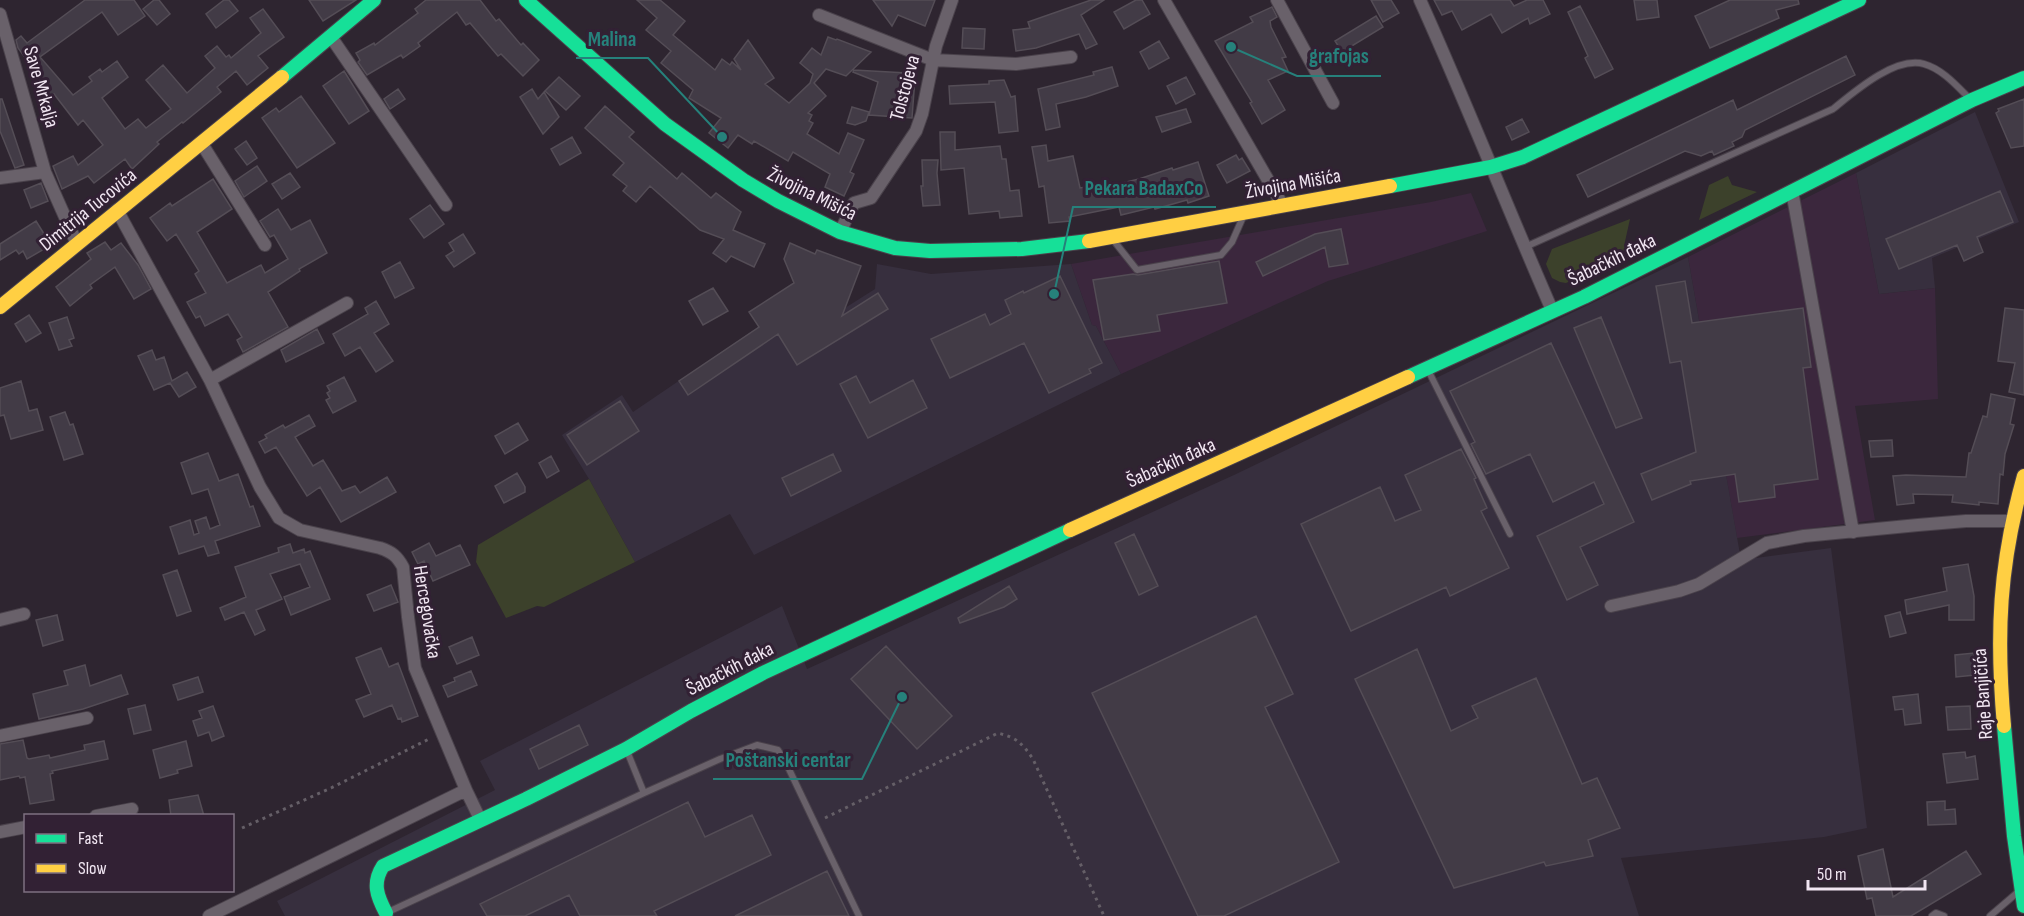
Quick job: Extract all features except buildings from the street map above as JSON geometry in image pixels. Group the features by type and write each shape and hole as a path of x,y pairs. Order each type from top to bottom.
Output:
{"main road":[{"name":"Dimitrija Tucovića","path":"0,307 117,210 202,144 374,0"},
{"name":"Živojina Mišića","path":"526,0 664,124 743,180 840,232 895,248 930,251 1022,249 1111,238 1491,167 1534,152 1859,0"},
{"name":"Šabačkih đaka","path":"387,914 376,894 375,887 378,872 383,866 626,749 763,673 1039,544 1594,291 1972,100 2024,78"},
{"name":"Raje Banjičića","path":"2023,480 2012,521 2000,598 1999,628 2001,688 2012,825 2024,906"}],"street":[{"name":"Tolstojeva","path":"840,232 854,203 871,198 916,131 922,114 933,60 952,0"},
{"path":"1164,0 1283,206"},
{"path":"1277,0 1334,104"},
{"path":"1420,0 1552,310"},
{"name":"Save Mrkalja","path":"0,14 45,172 77,244"},
{"path":"819,15 933,60 1016,64 1071,57"},
{"path":"331,37 446,205"},
{"path":"202,144 265,246"},
{"path":"0,178 45,172"},
{"path":"1792,191 1853,532"},
{"name":"Hercegovačka","path":"117,210 210,380 260,487 279,518 300,530 392,552 399,560 403,567 415,668 480,819"},
{"path":"210,380 347,303"},
{"path":"1611,606 1679,591 1699,584 1767,543 1804,536 1966,521 2012,521"},
{"path":"0,620 24,614"},
{"path":"0,736 87,718"},
{"path":"209,916 466,790"},
{"path":"106,814 132,809"},
{"path":"0,832 24,827"}],"lane":[{"path":"1525,247 1833,109 1857,90 1897,66 1913,62 1936,69 1972,100"},
{"path":"1111,238 1137,270 1221,255 1232,242 1244,213"},
{"path":"1426,367 1510,534"},
{"path":"387,914 644,793 757,745 778,750 787,765 859,916"},
{"path":"626,749 644,793"},
{"path":"1990,916 2021,890"},
{"path":"1932,916 1936,913 1944,916"}],"path":[{"path":"242,828 331,788 442,733"},
{"path":"815,823 998,733 1013,737 1024,746 1033,759 1104,916"}],"shaded area":[{"path":"1975,112 2019,222 1932,258 1935,288 1879,294 1856,173"},
{"path":"1856,173 1879,294 1935,288 1938,399 1855,406 1875,520 1737,538 1688,257"},
{"path":"1471,193 1487,231 1328,281 1121,374 1096,326 1092,325 1071,264 1431,202"},
{"path":"1688,257 1741,560 1831,548 1867,828 1824,837 1621,858 1639,916 285,916 277,901 495,790 480,761 782,606 807,669 1234,475"},
{"path":"877,264 931,274 1071,264 1092,325 1096,326 1121,374 754,555 730,514 635,562 562,435 622,395 633,412 798,300 815,327 875,289"}],"green space":[{"path":"1728,176 1732,185 1757,192 1699,220 1709,185"},
{"path":"1630,219 1624,246 1631,253 1566,283 1552,278 1546,264 1552,249"},
{"path":"589,479 635,562 544,607 537,606 506,618 476,562 478,545"}],"traffic: fast":[{"path":"282,77 374,0"},
{"path":"526,0 665,124 743,180 778,201 840,232 895,248 930,251 1022,249 1089,241"},
{"path":"1390,186 1491,167 1523,157 1859,0"},
{"path":"1408,377 1584,297 1972,100 2024,78"},
{"path":"386,913 377,889 378,878 383,866 626,749 763,673 1070,530"},
{"path":"2004,726 2014,836 2024,906"}],"traffic: slow":[{"path":"0,307 282,77"},
{"path":"1089,241 1390,186"},
{"path":"1070,530 1408,377"},
{"path":"2004,726 2000,661 2002,600 2009,540 2024,476"}],"place":[{"name":"grafojas","path":"1231,47"},
{"name":"Malina","path":"722,137"},
{"name":"Pekara BadaxCo","path":"1054,294"},
{"name":"Poštanski centar","path":"902,697"}]}
